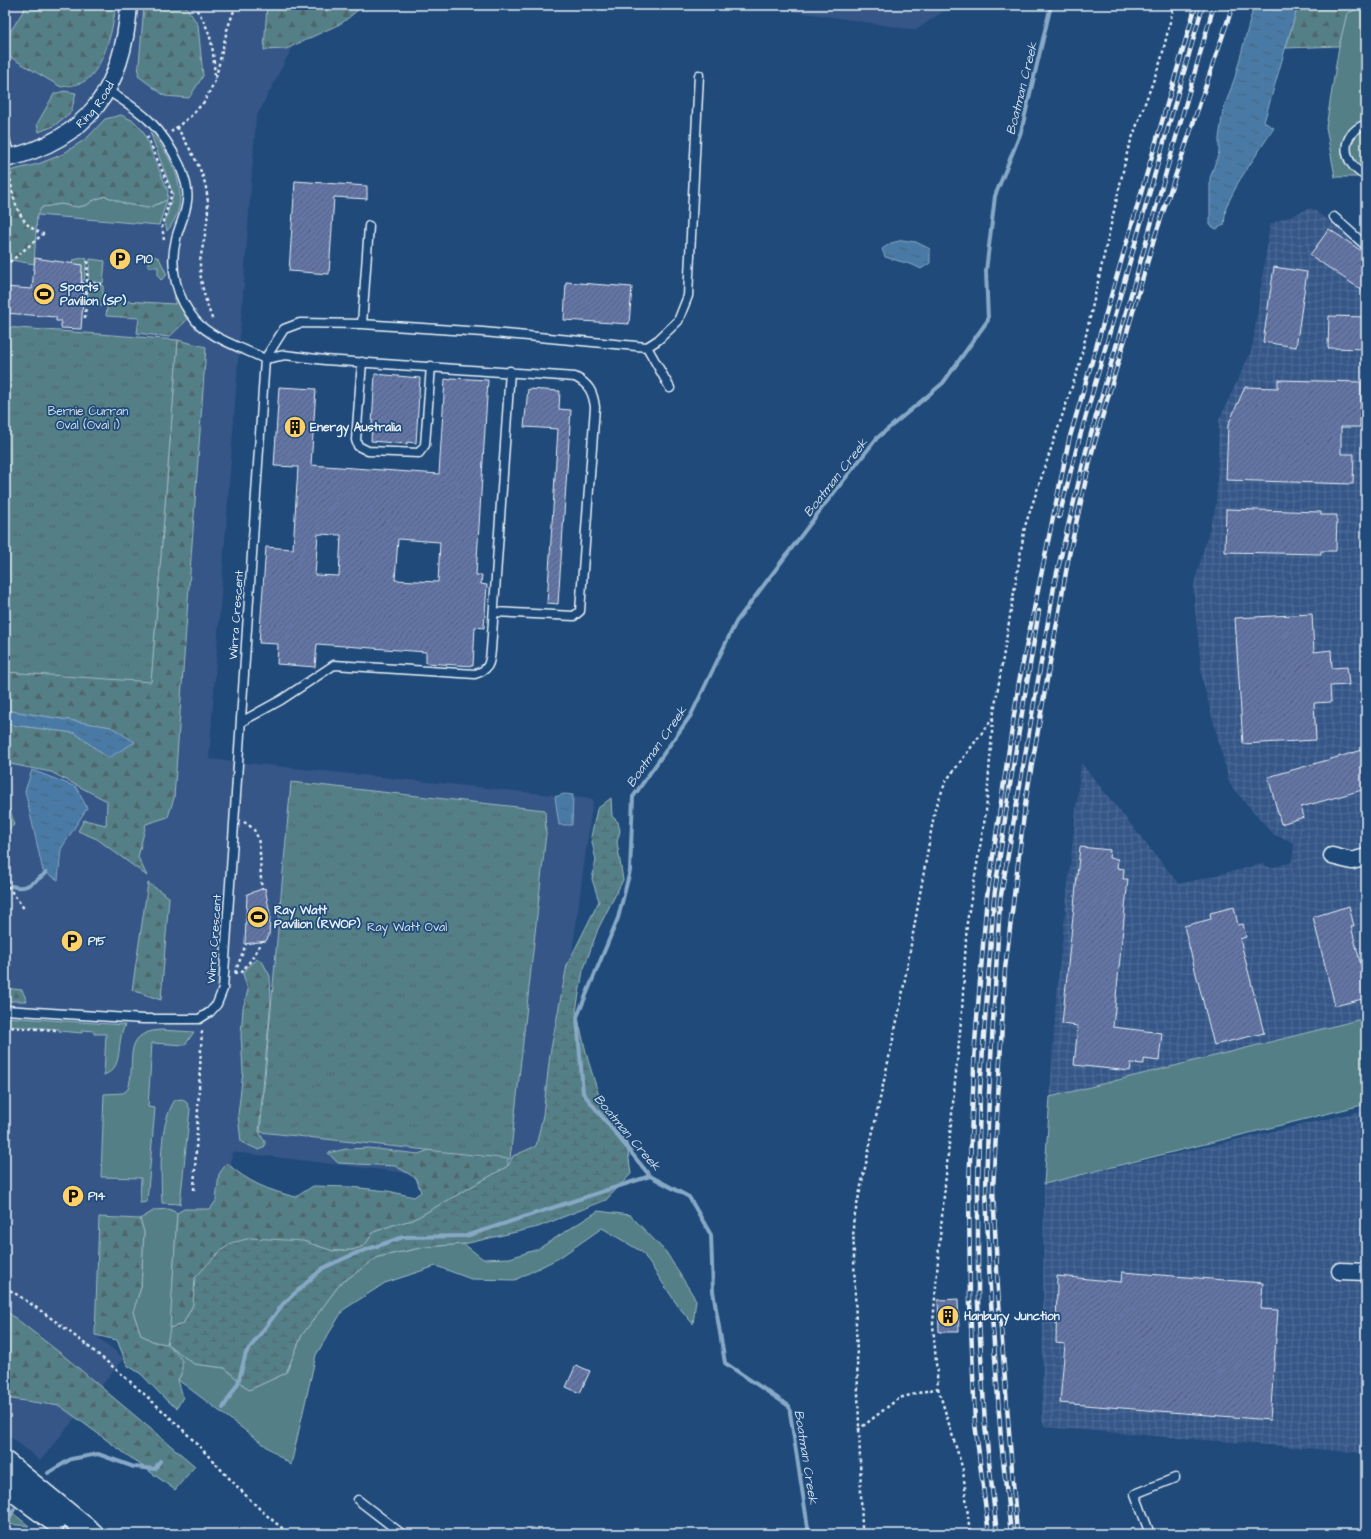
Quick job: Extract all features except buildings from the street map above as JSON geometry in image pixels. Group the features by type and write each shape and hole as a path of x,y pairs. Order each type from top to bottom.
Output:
{"main road":[{"path":"5,1463 92,1534"},
{"path":"5,1484 73,1534"}],"street":[{"name":"Ring Road","path":"8,162 48,146 71,131 91,112 108,91 118,69 124,46 129,5"},
{"path":"1332,856 1352,861 1366,857"},
{"path":"1340,1271 1366,1272"}],"lane":[{"path":"265,359 284,329 300,323 362,324 483,332 647,347 658,340 678,321 688,296 700,75"},
{"path":"108,91 138,110 153,123 165,137 181,170 187,189 188,201 176,238 173,267 175,281 181,295 197,322 212,333 265,359 285,355 362,362 510,371 575,377 584,381 590,388 595,407 580,611 574,616 494,612"},
{"path":"1366,124 1356,129 1350,135 1347,141 1347,150 1352,165 1357,172 1366,176"},
{"path":"5,139 8,162"},
{"path":"1334,217 1366,246"},
{"path":"362,324 369,226"},
{"path":"647,347 670,388"},
{"name":"Wirra Crescent","path":"202,1016 210,1012 217,1004 223,990 265,359"},
{"path":"362,362 356,440 358,446 368,451 419,453 422,450 425,444 431,366"},
{"path":"241,722 281,700 334,664 475,674 485,671 490,663 510,371"},
{"path":"5,1010 143,1018 187,1019 202,1016"},
{"path":"1150,1534 1135,1494 1175,1478"},
{"path":"358,1500 402,1534"}],"path":[{"path":"194,5 204,18 212,41 215,81"},
{"path":"165,137 192,116 204,102 215,81 227,30 236,5"},
{"path":"970,1534 963,1470 938,1388 933,1324 961,1018 967,922 986,812 993,718 1025,526 1079,366 1128,149 1161,60 1174,5"},
{"path":"177,127 201,173 207,193 208,226 200,256 200,273 209,311 215,327"},
{"path":"144,130 172,193 162,225 164,242"},
{"path":"5,266 43,234 29,226 18,209 10,183 8,162"},
{"path":"5,190 10,183"},
{"path":"85,318 88,259"},
{"path":"81,283 103,284"},
{"path":"860,1534 862,1528 853,1223 900,1007 935,809 946,781 993,718"},
{"path":"234,819 245,822 255,830 259,844 260,880 262,889"},
{"path":"5,862 9,888 25,910"},
{"path":"224,975 242,972 253,957 261,942"},
{"path":"236,973 246,944"},
{"path":"194,1190 202,1016"},
{"path":"5,1027 57,1030"},
{"path":"5,1287 73,1335 128,1381 182,1429 250,1499 290,1534"},
{"path":"858,1430 899,1398 938,1388"}],"shaded area":[{"path":"5,5 348,5 295,42 256,118 209,759 593,799 540,1189 232,1152 225,1232 140,1219 99,1217 95,1335 124,1358 40,1461 5,1432"},
{"path":"753,5 952,5 916,30"},
{"path":"1311,208 1366,247 1366,1018 1050,1097 1056,999 1081,763 1179,884 1263,864 1271,868 1292,862 1294,843 1273,834 1230,785 1202,678 1193,588 1216,505 1219,420 1252,349 1270,224"},
{"path":"1366,1110 1366,1453 1045,1427 1042,1419 1044,1184"}],"green space":[{"path":"27,5 115,5 113,24 107,46 97,67 85,81 61,87 5,54 5,40"},
{"path":"144,5 185,5 198,25 203,76 189,98 165,96 138,76"},
{"path":"267,5 364,5 342,23 286,49 264,50"},
{"path":"1298,5 1366,6 1347,13 1339,46 1286,48"},
{"path":"1366,6 1366,177 1335,177 1326,127 1339,46 1347,13"},
{"path":"64,91 76,93 71,112 54,126 39,132 37,124 54,94"},
{"path":"121,115 134,121 143,131 168,191 167,200 148,208 126,204 105,196 92,201 87,205 78,207 61,204 42,207 37,215 34,264 5,259 5,172 38,164 61,155 87,138 105,119"},
{"path":"150,132 167,154 178,180 180,193 179,206 175,219 167,231 165,222 173,194"},
{"path":"105,196 126,204 148,208 167,200 159,225 37,215 42,207 61,204 78,207 87,205 92,201"},
{"path":"148,254 159,258 167,275 161,280 158,276 158,267 148,267"},
{"path":"83,258 87,259 84,280 81,281 82,265 72,263 73,260"},
{"path":"90,259 105,261 103,283 88,281"},
{"path":"88,285 103,285 103,306 87,305"},
{"path":"175,296 187,320 169,337 137,333 139,318 106,316 108,300 175,304"},
{"name":"Bernie Curran Oval (Oval 1)","path":"5,327 178,340 151,682 5,672"},
{"path":"178,340 206,347 174,798 168,817 146,824 138,857 147,876 97,839 78,831 84,820 106,825 107,801 51,772 5,763 5,724 75,733 108,758 111,727 5,710 5,672 151,681"},
{"name":"Ray Watt Oval","path":"291,782 545,810 546,834 510,1159 260,1132"},
{"path":"611,798 612,816 618,822 620,831 617,842 623,880 598,929 583,971 576,1011 588,1060 604,1112 627,1143 631,1174 606,1200 538,1227 464,1244 425,1247 378,1257 340,1284 302,1335 286,1373 249,1390 225,1368 194,1364 167,1344 170,1328 183,1324 193,1305 195,1278 217,1254 231,1243 251,1238 303,1241 333,1251 353,1250 364,1246 374,1232 413,1220 508,1166 513,1156 536,1146 543,1115 550,1054 567,965 599,901 592,879 596,860 591,837 597,809"},
{"path":"5,803 11,812 14,825 5,832"},
{"path":"148,883 169,897 161,1000 132,990"},
{"path":"257,959 262,961 270,976 271,1000 259,1132 265,1142 265,1146 259,1150 241,1142 238,1115 243,1072 241,1035 243,1008 248,990 243,974 250,964"},
{"path":"5,988 22,990 27,1001 5,1001"},
{"path":"5,1017 125,1025 120,1040 119,1054 115,1067 104,1075 106,1034 94,1034 94,1031 82,1030 82,1033 59,1031 59,1029 5,1026"},
{"path":"1366,1018 1366,1104 1044,1184 1050,1097"},
{"path":"160,1030 194,1032 185,1045 152,1043 148,1107 155,1108 147,1202 140,1203 141,1178 101,1177 104,1094 123,1093 128,1089 132,1051 135,1043 139,1037 148,1032"},
{"path":"182,1099 187,1103 190,1109 180,1204 162,1203 161,1178 163,1136 170,1110 175,1100"},
{"path":"444,1145 508,1150 508,1166 413,1220 374,1232 364,1246 353,1250 333,1251 303,1241 196,1278 193,1305 183,1324 170,1328 177,1213 184,1209 210,1209 216,1201 219,1174 227,1163 251,1181 259,1185 296,1197 313,1186 351,1187 388,1191 414,1197 421,1192 416,1178 395,1166 338,1163 328,1153 346,1149 369,1148 418,1154"},
{"path":"169,1209 177,1213 170,1334 167,1344 154,1342 141,1335 133,1312 141,1287 144,1232 140,1219 155,1210"},
{"path":"598,1211 630,1215 666,1252 696,1300 693,1324 678,1306 642,1252 602,1228 559,1258 515,1280 471,1279 436,1266 385,1283 343,1310 316,1355 291,1465 178,1380 182,1372 167,1344 194,1364 225,1368 249,1390 286,1373 302,1335 340,1284 378,1257 426,1247 464,1244 483,1259 510,1258 538,1249"},
{"path":"99,1217 140,1219 144,1232 141,1287 133,1312 141,1335 154,1342 167,1344 182,1360 182,1372 178,1380 183,1397 177,1408 167,1401 141,1374 127,1365 117,1340 95,1335"},
{"path":"5,1310 64,1356 195,1466 175,1490 60,1406 5,1398"},
{"path":"5,1507 29,1526 5,1524"}],"water":[{"path":"1254,5 1298,5 1264,122 1274,128 1239,181 1226,207 1224,225 1216,229 1210,225 1210,178 1219,152 1219,138 1223,111 1235,77"},
{"path":"903,240 916,242 930,249 930,263 921,269 913,265 885,257 882,249 891,243"},
{"path":"5,710 111,727 135,742 108,758 75,733 5,724"},
{"path":"32,770 76,787 87,808 61,849 58,880 43,871 25,791"},
{"path":"564,794 573,795 572,825 559,825 555,797"}],"waterway":[{"name":"Boatman Creek","path":"809,1534 789,1406 725,1363 713,1291 711,1235 689,1197 650,1176 583,1093 577,1017 618,918 630,871 633,797 691,715 736,622 877,438 943,383 988,320 986,271 995,196 1021,132 1051,5"},
{"path":"12,886 26,886 46,873"},
{"path":"223,1408 238,1383 246,1353 283,1304 323,1268 354,1254 403,1237 466,1236 650,1176"},
{"path":"48,1473 71,1459 98,1454 134,1467 155,1469 160,1461"},
{"path":"5,1515 10,1517 14,1509"}],"railway":[{"path":"989,1534 975,1423 970,1302 969,1187 975,1043 987,896 1019,682 1069,440 1196,5"},
{"path":"1059,517 1077,447 1203,5"},
{"path":"1011,1534 1001,1440 990,1288 986,1189 989,1093 1000,901 1055,581 1086,451 1214,5"},
{"path":"1017,1534 998,1290 993,1189 1005,969 1026,798 1069,555 1092,452 1155,236 1233,5"},
{"path":"997,1534 985,1425 978,1303 980,1090 994,898 1009,791 1039,611"}],"place":[{"name":"P10","path":"120,259"},
{"name":"Sports Pavilion (SP)","path":"44,294"},
{"name":"Energy Australia","path":"295,427"},
{"name":"Ray Watt Pavilion (RWOP)","path":"258,917"},
{"name":"P15","path":"72,941"},
{"name":"P14","path":"73,1196"},
{"name":"Hanbury Junction","path":"948,1316"}]}
